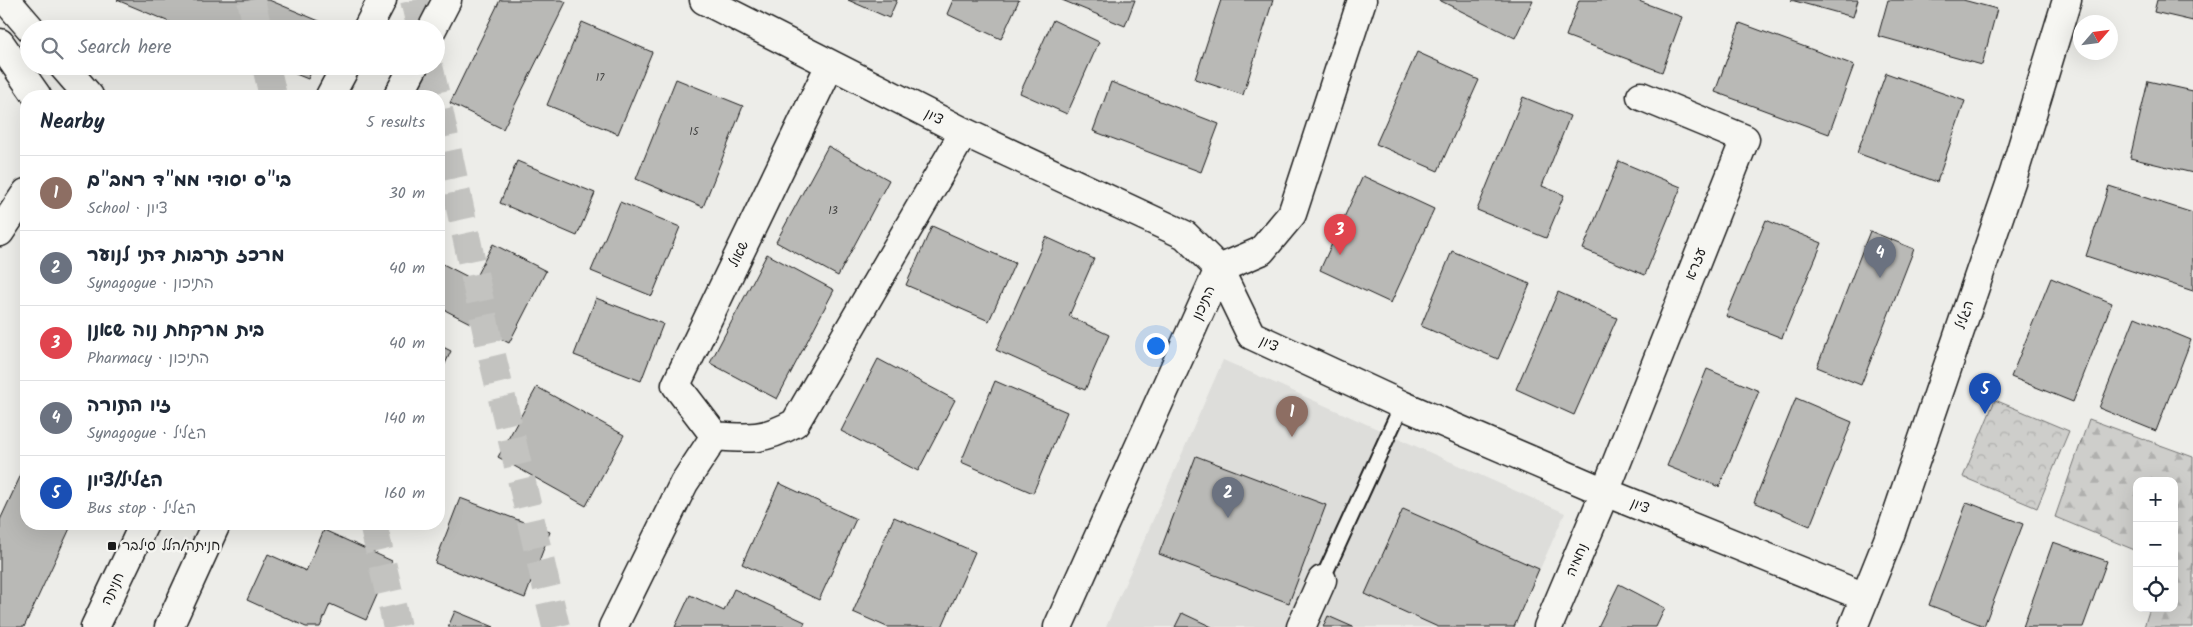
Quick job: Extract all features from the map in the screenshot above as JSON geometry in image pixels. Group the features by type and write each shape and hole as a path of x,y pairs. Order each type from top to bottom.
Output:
{"street":[{"path":"6,0 23,20"},
{"path":"372,20 382,0"},
{"path":"437,20 447,0"},
{"name":"ציון","path":"704,0 964,132 1185,235 1219,269 1250,336 1402,405 1605,492 1865,597"},
{"name":"התיכון","path":"1058,627 1219,269 1261,250 1292,214 1362,0"},
{"name":"הגליל","path":"1853,627 1890,535 2007,192 2067,0"},
{"path":"0,43 20,72"},
{"name":"שאול","path":"715,436 676,385 830,65"},
{"path":"22,75 33,90"},
{"path":"71,75 84,90"},
{"path":"333,90 341,75"},
{"path":"401,90 409,75"},
{"name":"עזרא","path":"1605,492 1745,139 1641,96"},
{"path":"613,627 684,483 715,436 745,438 773,435 795,423 964,132"},
{"path":"0,232 20,202"},
{"name":"נחמיה","path":"1548,627 1605,492"},
{"name":"חניתה","path":"95,627 141,530"},
{"path":"169,627 213,530"},
{"path":"1301,627 1322,580"}],"lane":[{"path":"1322,580 1402,405"}],"shaded area":[{"path":"1223,360 1565,513 1514,627 1106,627"}],"green space":[{"path":"1995,400 2069,431 2037,508 1963,477"},
{"path":"2089,419 2193,457 2193,627 2144,627 2149,612 2178,612 2178,477 2133,477 2133,549 2055,517"}],"building":[{"path":"117,0 269,0 317,20 165,20"},
{"path":"500,0 562,0 566,2 503,129 450,103"},
{"path":"848,0 897,0 889,18"},
{"path":"953,0 1019,0 1001,39 947,14"},
{"path":"1062,0 1135,0 1125,26"},
{"path":"1221,0 1273,0 1243,95 1195,79"},
{"path":"1439,0 1533,0 1515,38"},
{"path":"1579,0 1636,0 1682,17 1662,72 1566,36"},
{"path":"1791,0 1858,0 1853,17"},
{"path":"1888,0 1963,0 1997,9 1982,65 1878,36"},
{"path":"2157,0 2193,0 2193,21 2154,12"},
{"path":"1053,20 1099,42 1067,114 1020,93"},
{"path":"582,22 652,52 618,134 547,105"},
{"path":"1740,23 1854,65 1829,134 1715,92"},
{"path":"1417,52 1479,80 1438,171 1376,144"},
{"path":"1886,73 1965,101 1937,182 1857,153"},
{"path":"298,75 310,75 308,79"},
{"path":"676,79 743,106 703,207 636,179"},
{"path":"2148,81 2193,91 2193,173 2130,158"},
{"path":"1111,82 1219,124 1201,172 1093,131"},
{"path":"1523,97 1570,116 1542,186 1564,195 1546,238 1477,210"},
{"path":"828,146 889,180 838,276 776,242"},
{"path":"517,161 595,193 577,236 500,203"},
{"path":"1619,161 1681,187 1645,275 1583,249"},
{"path":"1363,176 1434,209 1391,303 1320,270"},
{"path":"2109,186 2193,213 2193,291 2086,256"},
{"path":"620,202 680,227 652,296 591,271"},
{"path":"1766,220 1822,243 1782,338 1726,316"},
{"path":"932,226 1015,263 989,321 906,285"},
{"path":"1870,231 1914,249 1861,385 1817,367"},
{"path":"1046,237 1094,259 1069,316 1109,335 1085,390 996,350"},
{"path":"493,244 546,271 509,343 445,310 445,265 474,280"},
{"path":"1452,251 1530,284 1498,359 1421,326"},
{"path":"767,254 834,290 777,399 710,363"},
{"path":"2051,278 2112,303 2073,402 2011,377"},
{"path":"1558,292 1617,318 1574,415 1516,389"},
{"path":"596,298 663,324 641,381 574,355"},
{"path":"2135,317 2191,340 2156,431 2099,408"},
{"path":"445,348 451,351 445,364"},
{"path":"878,359 955,400 918,471 841,431"},
{"path":"1707,369 1759,391 1719,487 1667,466"},
{"path":"995,381 1067,412 1033,493 961,462"},
{"path":"537,387 624,435 586,506 498,457"},
{"path":"1796,398 1852,422 1810,526 1754,502"},
{"path":"1196,456 1326,505 1289,603 1159,554"},
{"path":"20,477 20,530 69,530 24,627 0,627 0,520"},
{"path":"779,483 856,519 819,600 742,564"},
{"path":"460,498 550,532 525,598 435,563"},
{"path":"1967,502 2023,524 1984,626 1929,605"},
{"path":"1403,509 1539,569 1514,627 1438,627 1365,594"},
{"path":"894,517 975,552 942,627 887,627 853,612"},
{"path":"324,530 392,561 366,620 330,604 320,627 306,627 247,600 268,554 306,571"},
{"path":"2053,542 2107,561 2083,627 2023,627"},
{"path":"1619,584 1665,608 1656,627 1598,627"},
{"path":"734,589 805,622 803,627 675,627 690,595 724,611"},
{"path":"455,611 494,627 448,627"},
{"path":"1182,613 1212,627 1175,627"},
{"path":"1328,616 1353,627 1323,627"}],"tunnel":[{"path":"251,0 256,20"},
{"path":"414,0 419,20"},
{"path":"268,75 272,90"},
{"path":"431,75 435,90"},
{"path":"445,138 489,343 556,627"},
{"path":"374,530 397,627"}],"place":[{"name":"בית מרקחת נוה שאנן","path":"1340,255"},
{"name":"זיו התורה","path":"1880,278"},
{"name":"הגליל/ציון","path":"1985,414"},
{"name":"בי\"ס יסודי ממ\"ד רמב\"ם","path":"1292,437"},
{"name":"מרכז תרבות דתי לנוער","path":"1228,518"},
{"name":"חניתה/הלל סילבר","path":"112,546"}]}
